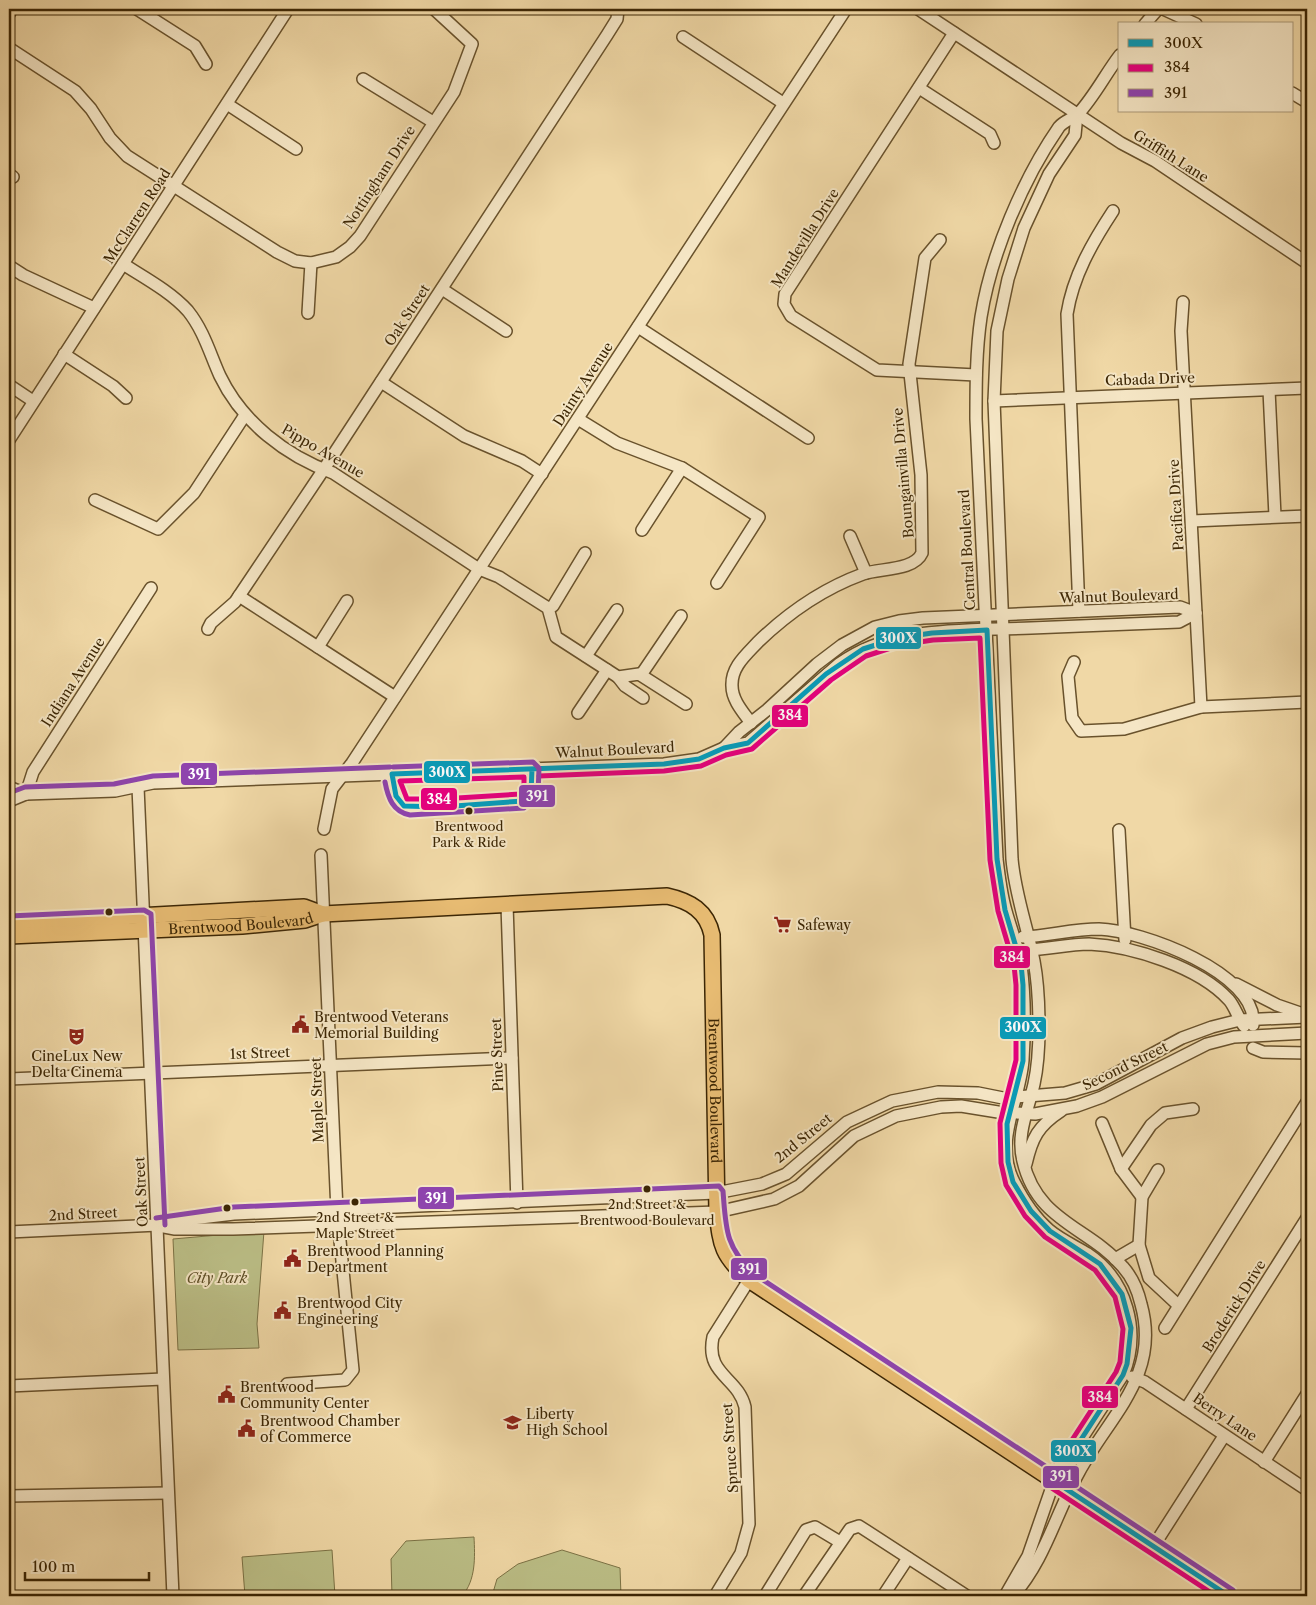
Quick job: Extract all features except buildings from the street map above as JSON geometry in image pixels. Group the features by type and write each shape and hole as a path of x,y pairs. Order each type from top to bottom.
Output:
{"main road":[{"name":"Brentwood Boulevard","path":"9,923 145,923 242,926 304,920 323,914 667,896 697,907 710,925 712,944 716,1212 723,1250 730,1263 749,1280 1229,1596"},
{"name":"Brentwood Boulevard","path":"9,936 145,923"}],"street":[{"path":"9,14 12,9"},
{"path":"137,9 195,46 206,64"},
{"name":"McClarren Road","path":"9,440 288,9"},
{"name":"Nottingham Drive","path":"9,48 75,91 91,109 110,138 122,150 277,252 296,261 311,263 336,257 360,236 454,92 472,44 434,9"},
{"name":"Oak Street","path":"208,629 239,596 324,469 607,35 616,19 618,9"},
{"name":"Dainty Avenue","path":"343,775 846,9"},
{"name":"Griffith Lane","path":"918,9 1077,114 1155,161 1307,263"},
{"path":"1147,22 1158,9"},
{"path":"1163,9 1192,22"},
{"name":"Mandevilla Drive","path":"954,33 785,294 784,304 791,316 877,370 910,374 976,375"},
{"path":"683,37 783,104"},
{"name":"Central Boulevard","path":"1118,58 1077,114 1061,125 1037,164 1018,203 996,259 982,314 976,375 997,859 1002,893 1021,964 1024,1021 1023,1062 1006,1134 1008,1162 1012,1178 1024,1201 1050,1231 1100,1264 1122,1294 1131,1328 1127,1364 1123,1375"},
{"path":"363,79 433,122"},
{"path":"918,88 990,134 994,143"},
{"path":"1294,94 1307,102"},
{"path":"227,104 296,149"},
{"name":"Central Boulevard","path":"1013,1596 1039,1560 1079,1472 1138,1378 1146,1346 1145,1318 1138,1292 1124,1268 1104,1248 1065,1224 1045,1205 1034,1188 1025,1168 1021,1145 1021,1127 1038,1066 1038,996 1032,950 1017,896 1012,859 994,401 997,331 1008,279 1024,228 1050,174 1075,134 1077,114"},
{"path":"1078,611 1070,398 1069,303 1087,254 1114,211"},
{"name":"Boungainvilla Drive","path":"751,723 732,691 734,671 741,659 791,612 828,588 866,573 914,563 920,557 923,550 921,475 909,364 925,258 940,240"},
{"path":"308,313 311,263"},
{"name":"Pippo Avenue","path":"123,264 167,293 187,310 202,331 232,398 245,415 266,435 314,466 334,473 479,569 500,578 548,608"},
{"path":"9,266 22,275 94,308"},
{"path":"442,289 506,332"},
{"name":"Pacifica Drive","path":"1183,302 1181,330 1201,707"},
{"path":"638,327 808,438"},
{"path":"64,354 113,386 126,398"},
{"path":"381,382 464,436 522,461 542,474"},
{"path":"9,385 33,401"},
{"name":"Cabada Drive","path":"994,401 1307,388"},
{"path":"1269,390 1275,516"},
{"path":"95,500 158,529 194,492 245,415"},
{"path":"578,419 617,443 682,468 759,517 717,583"},
{"path":"642,530 682,468"},
{"path":"1192,520 1307,516"},
{"path":"850,536 866,573"},
{"path":"585,553 553,606 548,608 556,637 618,677 625,686 644,698"},
{"name":"Indiana Avenue","path":"26,794 33,772 151,588"},
{"path":"239,596 395,697"},
{"path":"318,646 347,601"},
{"name":"Walnut Boulevard","path":"724,748 739,732 828,654 875,627 907,620 986,615 1180,607 1196,613"},
{"path":"586,656 617,610"},
{"name":"Walnut Boulevard","path":"9,801 26,794 115,791 153,783 664,764 699,759 724,748 748,743 826,674 862,649 898,638 932,633 1179,622 1196,613"},
{"path":"641,676 680,616"},
{"path":"1074,662 1068,676 1072,718 1081,731 1124,729 1201,707 1307,702"},
{"path":"578,713 607,670"},
{"path":"618,677 639,674 686,704"},
{"path":"324,829 332,789 343,775"},
{"name":"Walnut Boulevard","path":"9,787 26,794"},
{"name":"Oak Street","path":"138,787 173,1596"},
{"path":"1119,830 1125,949"},
{"name":"Maple Street","path":"287,1384 345,1380 353,1370 337,1212 321,855"},
{"name":"Pine Street","path":"507,905 517,1203"},
{"path":"1014,938 1099,929 1124,932 1174,947 1232,982 1246,987 1277,1005 1307,1016"},
{"path":"1018,950 1089,944 1125,949 1163,959 1194,975 1230,1000 1252,1042 1263,1052 1307,1053"},
{"path":"1232,982 1243,993 1253,1020 1252,1042"},
{"name":"2nd Street","path":"9,1232 158,1225 175,1220 234,1214 337,1212 716,1194 762,1184 786,1174 847,1122 892,1101 912,1096 958,1092 1015,1097 1065,1093 1096,1084 1182,1038 1212,1027 1240,1020 1307,1016"},
{"path":"1252,1042 1307,1033"},
{"name":"Second Street","path":"1010,1113 1025,1114 1066,1108 1102,1097 1207,1044 1234,1037 1252,1042"},
{"name":"1st Street","path":"9,1079 512,1058"},
{"path":"1165,1328 1307,1102"},
{"name":"2nd Street","path":"158,1225 174,1229 234,1229 716,1212 774,1199 799,1186 854,1136 896,1116 919,1110 962,1106 1010,1113"},
{"path":"1025,1168 1031,1142 1038,1131 1048,1120 1066,1108"},
{"path":"1121,1168 1151,1125 1165,1113 1193,1109"},
{"path":"1102,1123 1121,1168 1142,1197"},
{"path":"1158,1170 1142,1197 1139,1245 1149,1278 1178,1305"},
{"path":"441,1222 444,1214 463,1210 467,1205"},
{"name":"Broderick Drive","path":"1186,1410 1307,1218"},
{"path":"1115,1259 1139,1245"},
{"name":"Spruce Street","path":"715,1596 741,1553 749,1524 745,1407 739,1392 716,1367 711,1346 713,1337 749,1280"},
{"path":"1005,1596 1028,1556 1054,1481 1123,1375"},
{"name":"Berry Lane","path":"1123,1375 1138,1378 1307,1490"},
{"path":"9,1386 163,1379"},
{"path":"1264,1462 1307,1394"},
{"path":"1153,1547 1224,1436"},
{"path":"9,1496 168,1493"},
{"path":"804,1596 850,1529 858,1526 961,1595"},
{"path":"765,1596 806,1530 815,1527 840,1542"},
{"path":"883,1596 908,1558"}],"green space":[{"name":"City Park","path":"264,1231 257,1324 259,1348 178,1350 173,1239"},
{"path":"474,1537 472,1576 467,1590 462,1596 392,1596 391,1559 406,1541"},
{"path":"332,1550 335,1596 245,1596 242,1557"},
{"path":"562,1550 620,1568 621,1596 492,1596 497,1579 518,1564"}],"transit line":[{"name":"300X","path":"532,769 531,793 523,801 441,807 404,806 396,796 392,774 664,764 699,759 724,748 748,743 826,674 863,649 898,638 932,633 987,630 997,859 1005,910 1021,964 1023,985 1023,1061 1007,1124 1008,1162 1013,1182 1031,1211 1050,1231 1100,1264 1122,1294 1131,1328 1127,1364 1123,1375 1054,1481 1229,1596"},
{"name":"384","path":"539,776 664,771 701,766 726,755 752,749 831,680 866,656 900,645 933,640 980,638 990,860 998,911 1014,965 1016,985 1016,1060 1000,1123 1001,1163 1006,1185 1025,1216 1045,1237 1095,1270 1115,1297 1123,1329 1120,1362 1116,1372 1048,1477 1047,1483 1050,1487 1216,1596"},
{"name":"391","path":"385,782 395,807 399,811 410,815 524,808 538,795 539,768 533,762 393,767"},
{"name":"391","path":"9,793 25,787 114,784 153,776 390,767"},
{"name":"384","path":"524,777 524,790 520,794 441,799 407,799 400,781 524,777"},
{"name":"391","path":"9,916 144,910 151,914 165,1225"},
{"name":"391","path":"156,1218 234,1207 719,1186 723,1191 726,1227 732,1245 737,1255 754,1274 1233,1590"}],"place":[{"name":"Brentwood Park & Ride","path":"469,811"},
{"name":"Safeway","path":"783,925"},
{"name":"Brentwood Veterans Memorial Building","path":"300,1025"},
{"name":"CineLux New Delta Cinema","path":"77,1036"},
{"name":"2nd Street & Brentwood Boulevard","path":"647,1189"},
{"name":"2nd Street & Maple Street","path":"355,1202"},
{"name":"Brentwood Planning Department","path":"293,1259"},
{"name":"Brentwood City Engineering","path":"283,1311"},
{"name":"Brentwood Community Center","path":"226,1395"},
{"name":"Liberty High School","path":"512,1422"},
{"name":"Brentwood Chamber of Commerce","path":"246,1429"}]}
